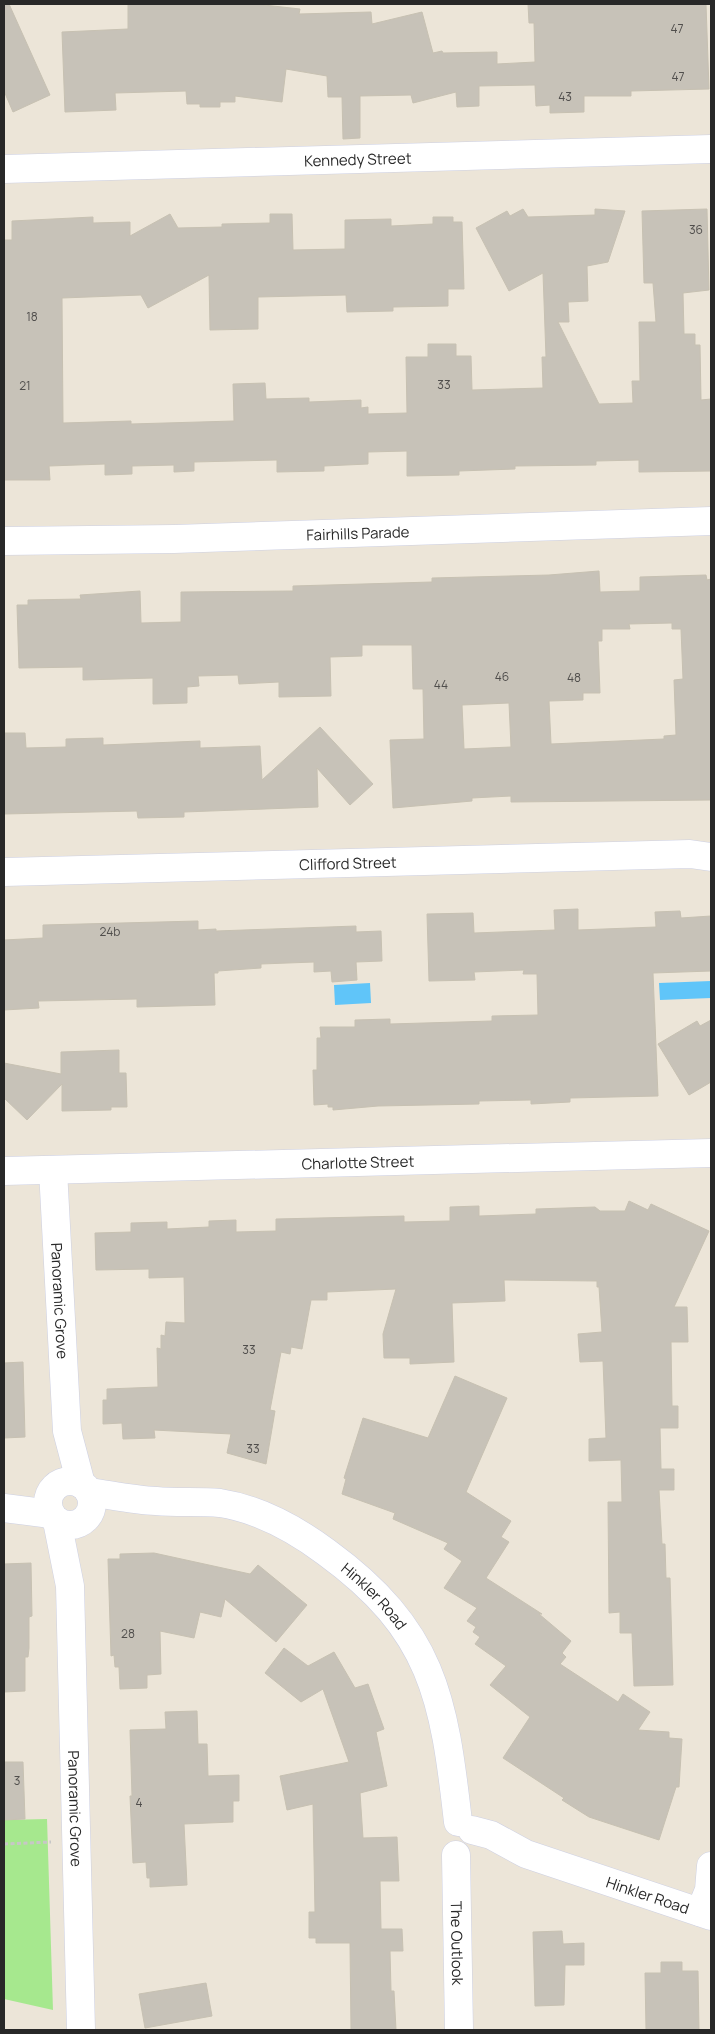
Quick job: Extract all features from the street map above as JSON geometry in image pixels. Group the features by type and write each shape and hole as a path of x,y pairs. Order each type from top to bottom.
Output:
{"street":[{"name":"Kennedy Street","path":"4,169 711,149"},
{"name":"Fairhills Parade","path":"4,541 174,539 711,521"},
{"name":"Clifford Street","path":"4,872 704,854"},
{"name":"Charlotte Street","path":"4,1171 711,1153"},
{"name":"Panoramic Grove","path":"53,1170 67,1431 81,2030"},
{"name":"Hinkler Road","path":"4,1508 155,1501 220,1504 253,1512 285,1525 314,1543 372,1588 395,1613 427,1665 442,1712 464,1839 526,1854 705,1914"},
{"name":"Hinkler Road","path":"4,1502 69,1504"},
{"name":"The Outlook","path":"459,2030 464,1839"},
{"path":"705,1914 711,1866"}],"path":[{"path":"4,1844 52,1842"}],"green space":[{"path":"47,1819 53,2010 4,1999 4,1820"}],"water":[{"path":"711,981 711,998 660,1000 659,983"},
{"path":"370,983 371,1003 335,1005 334,985"}],"building":[{"path":"4,4 9,4 50,95 13,112 4,91"},
{"path":"128,4 255,4 300,9 299,14 371,12 372,24 422,12 433,53 442,51 443,53 497,52 497,64 535,62 534,23 529,23 528,4 706,4 709,89 631,91 631,96 584,96 584,112 550,113 550,105 536,106 535,85 479,86 479,106 457,107 456,92 413,103 411,95 360,96 360,138 343,139 342,97 328,97 327,76 286,69 282,102 235,96 235,102 220,102 220,107 200,107 200,104 187,104 186,91 115,93 116,110 65,112 62,32 128,29"},
{"path":"523,209 528,217 595,215 595,209 625,211 608,262 587,266 588,301 568,302 569,322 558,322 599,404 633,403 632,381 640,381 639,322 656,322 653,283 644,283 642,211 707,209 709,290 683,293 684,334 695,334 695,345 700,345 701,400 711,399 711,471 639,472 639,460 596,461 596,465 515,466 515,469 459,471 459,475 407,476 407,451 368,452 368,464 324,466 324,471 277,472 277,460 194,462 194,471 174,472 174,465 132,466 132,474 105,475 105,464 49,466 50,480 5,480 4,240 12,240 12,221 93,217 93,223 130,222 130,236 170,214 178,228 222,227 222,224 270,223 270,214 292,214 293,250 345,249 345,220 391,219 391,226 433,224 433,217 453,217 453,222 462,222 464,289 448,289 448,306 393,307 393,311 347,312 346,295 258,297 258,329 210,330 209,275 148,308 141,295 62,298 63,423 131,421 131,424 234,421 233,384 265,383 266,399 309,398 309,402 361,400 361,408 368,407 368,414 407,413 406,357 428,357 428,344 456,344 456,356 471,356 472,390 543,388 542,357 546,357 543,273 509,291 476,228 507,211 510,216"},
{"path":"599,571 600,592 640,591 640,577 706,575 707,580 711,579 711,800 511,802 511,796 472,798 472,801 393,808 390,740 424,739 423,689 413,689 412,645 362,645 362,656 330,657 331,696 279,697 279,682 239,684 238,675 198,676 199,686 187,687 187,703 153,704 153,678 83,680 83,667 19,668 17,605 28,605 28,600 81,599 80,595 140,591 141,623 181,622 181,592 293,591 293,586 432,582 432,578 549,575","holes":["672,623 672,629 681,629 683,679 674,680 676,735 664,736 664,739 551,744 549,701 583,700 583,693 600,693 598,641 602,641 602,629 630,629 629,624","509,703 511,747 464,749 462,705"]},
{"path":"320,727 373,784 350,805 317,768 318,807 184,812 184,817 138,818 137,811 4,814 4,733 25,733 26,748 66,747 66,739 103,738 103,745 200,741 200,748 260,746 262,780"},
{"path":"578,909 578,930 656,927 655,912 680,911 681,918 711,916 711,971 653,973 658,1096 570,1098 570,1102 531,1104 531,1100 479,1101 479,1104 378,1106 333,1110 333,1107 328,1107 328,1104 314,1105 313,1070 317,1070 317,1038 321,1038 320,1027 355,1027 355,1020 390,1019 390,1024 492,1021 492,1016 538,1015 537,974 523,974 524,970 474,972 475,980 429,981 427,914 473,913 474,933 555,930 554,910"},
{"path":"198,921 198,930 216,929 216,931 356,926 356,932 381,931 382,961 356,962 357,980 332,982 331,971 314,972 314,962 261,964 261,968 218,971 218,973 214,973 215,1005 137,1007 137,999 38,1001 39,1008 4,1010 4,940 43,938 43,925"},
{"path":"711,1020 711,1082 689,1095 658,1044 697,1021 700,1026"},
{"path":"119,1050 119,1073 126,1073 127,1107 111,1107 111,1110 62,1111 62,1084 27,1120 4,1098 4,1063 61,1074 61,1052"},
{"path":"629,1201 648,1210 651,1204 709,1231 674,1307 687,1307 688,1342 671,1342 672,1406 678,1406 678,1428 660,1428 661,1469 674,1469 674,1490 659,1490 662,1544 665,1544 666,1578 670,1578 673,1685 634,1686 632,1633 620,1633 620,1612 609,1613 608,1502 622,1502 621,1460 589,1461 589,1439 606,1438 603,1361 580,1362 578,1334 602,1332 597,1281 504,1280 505,1301 452,1303 454,1362 410,1364 410,1358 384,1358 383,1334 396,1289 327,1292 327,1300 311,1300 302,1349 291,1347 290,1354 281,1352 270,1410 275,1411 266,1464 227,1453 231,1434 154,1430 155,1438 123,1439 122,1423 103,1424 103,1400 107,1400 107,1389 158,1387 157,1348 161,1349 161,1335 165,1336 166,1322 185,1323 184,1277 149,1278 149,1269 96,1270 95,1233 131,1232 131,1223 167,1222 167,1229 209,1227 209,1221 236,1220 236,1232 276,1231 276,1219 404,1216 404,1222 450,1221 450,1207 479,1206 479,1216 536,1214 536,1209 595,1207 600,1211 625,1211"},
{"path":"23,1362 25,1437 4,1438 4,1363"},
{"path":"455,1376 507,1398 466,1492 511,1521 501,1537 509,1542 486,1578 542,1614 539,1614 571,1641 562,1653 566,1657 560,1664 618,1702 623,1694 650,1712 638,1730 669,1732 669,1738 682,1739 679,1787 676,1787 659,1840 589,1817 562,1800 564,1798 503,1758 530,1717 490,1685 506,1666 475,1644 480,1637 473,1632 476,1627 467,1621 477,1608 444,1588 462,1561 444,1549 448,1543 393,1519 395,1513 342,1494 346,1479 344,1478 363,1418 428,1438"},
{"path":"154,1553 250,1574 258,1565 307,1605 276,1642 225,1599 221,1617 200,1612 194,1638 160,1631 161,1674 147,1675 147,1688 120,1689 119,1667 115,1667 114,1655 111,1656 108,1559 120,1559 120,1554"},
{"path":"31,1563 32,1616 29,1617 28,1657 25,1657 25,1691 4,1692 4,1564"},
{"path":"284,1648 308,1666 334,1652 355,1688 368,1684 384,1729 376,1732 387,1786 360,1793 363,1838 397,1837 399,1881 380,1881 381,1929 402,1929 403,1951 390,1951 391,1991 394,1991 396,2030 351,2030 350,1943 316,1943 316,1938 309,1938 309,1912 315,1912 313,1804 287,1810 280,1776 349,1762 323,1689 301,1702 265,1673"},
{"path":"197,1711 198,1744 207,1744 208,1776 239,1775 239,1801 233,1801 233,1822 184,1824 187,1885 150,1887 150,1878 147,1878 146,1862 133,1863 130,1730 166,1729 165,1712"},
{"path":"4,1762 23,1762 25,1819 4,1820"},
{"path":"562,1931 563,1944 584,1943 584,1965 565,1965 564,2005 535,2006 533,1932"},
{"path":"661,1962 682,1962 682,1971 698,1971 699,2030 646,2030 645,1973 661,1973"},
{"path":"206,1983 212,2016 145,2028 139,1994"}]}
